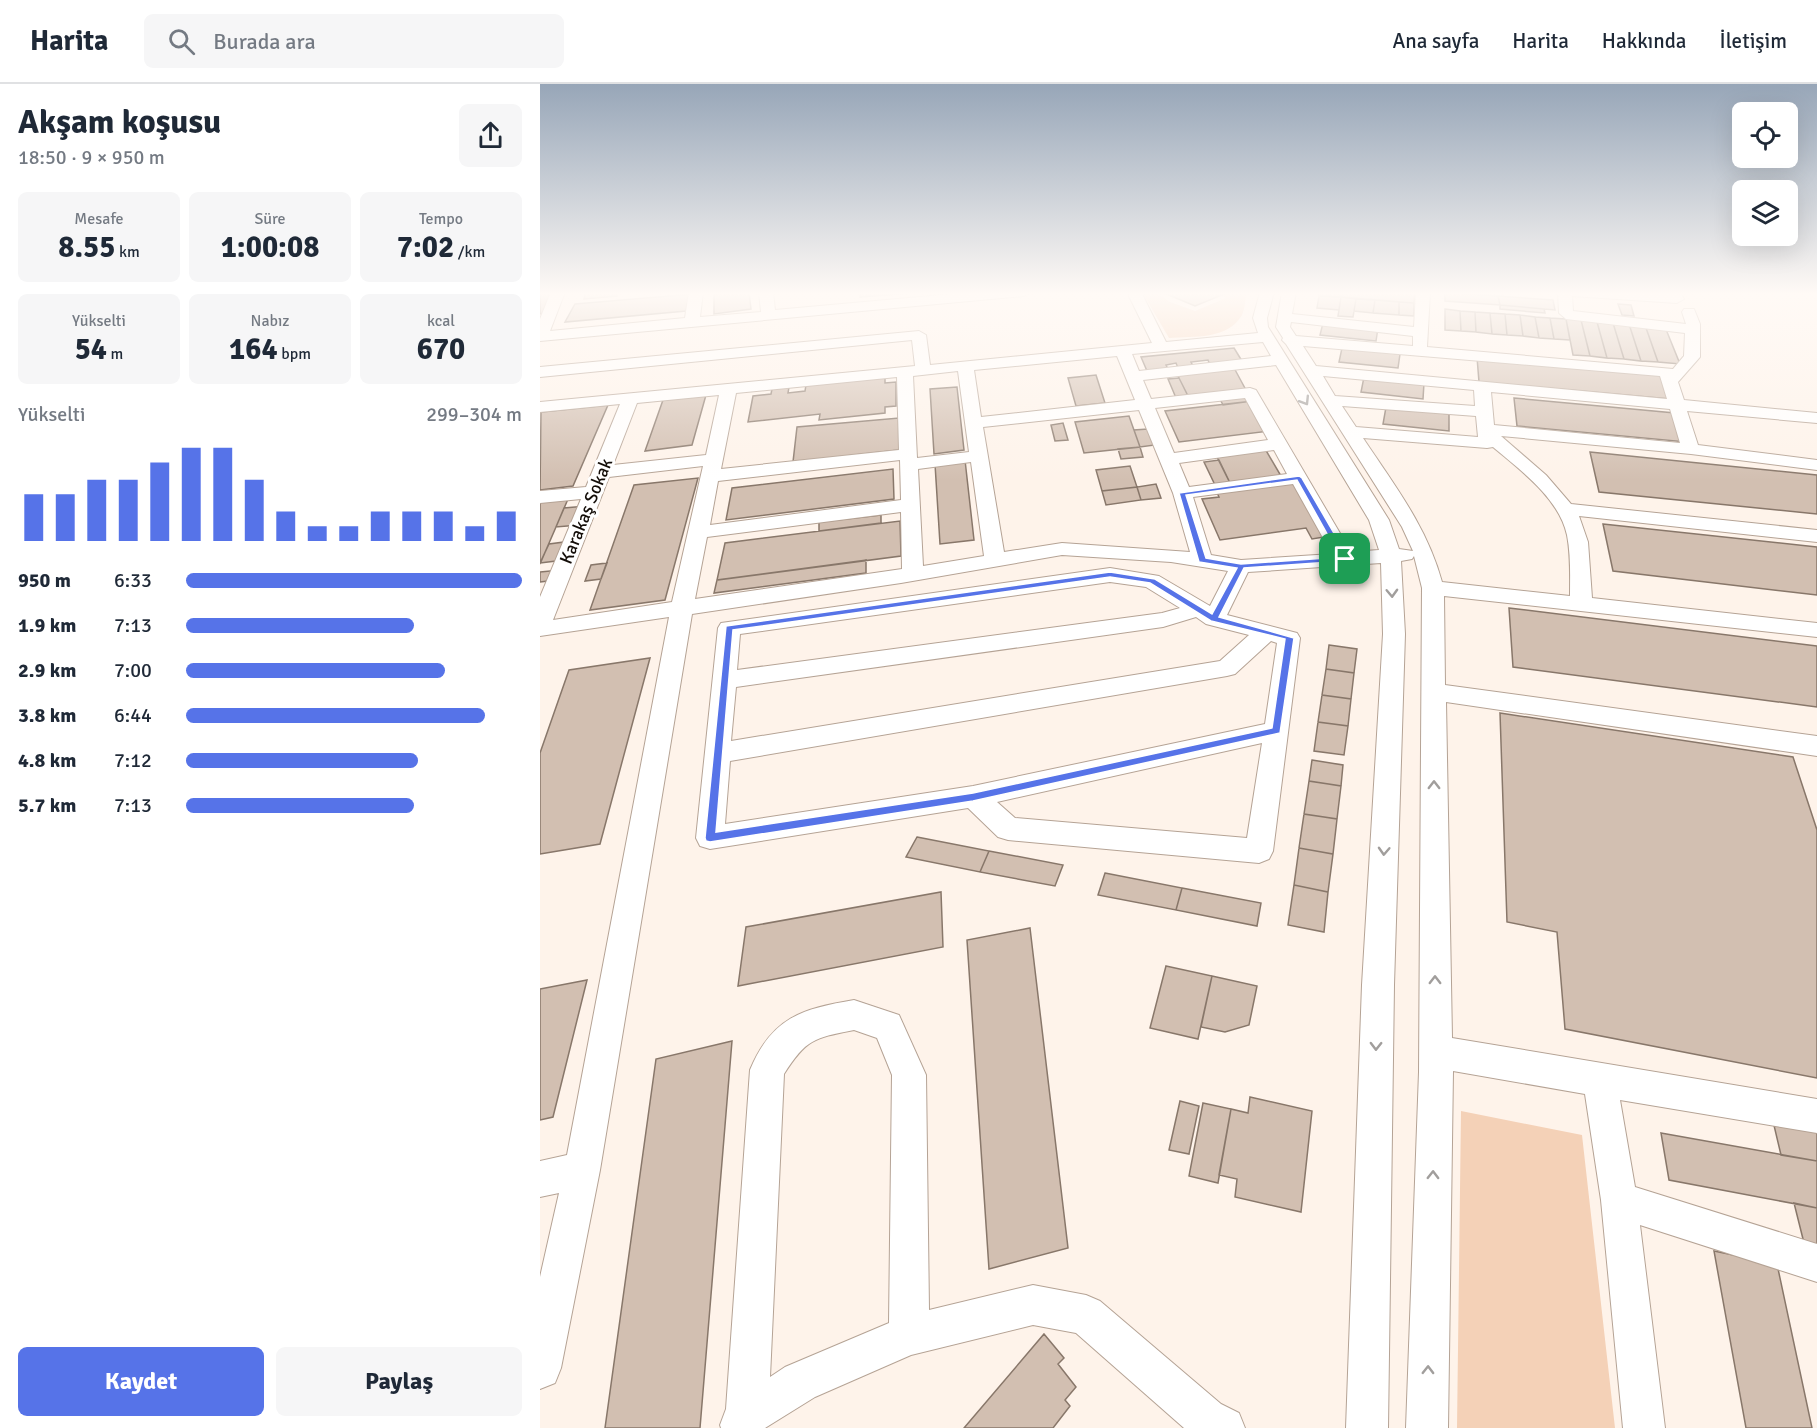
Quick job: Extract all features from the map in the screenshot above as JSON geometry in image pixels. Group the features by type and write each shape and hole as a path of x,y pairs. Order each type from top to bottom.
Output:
{"street":[{"path":"540,372 717,355"},
{"path":"913,574 908,460 916,355"},
{"path":"540,407 1081,355"},
{"path":"1124,355 1182,493 1202,560"},
{"path":"1133,376 1200,355"},
{"path":"1295,355 1379,520 1391,556 1394,634 1378,985 1367,1428"},
{"path":"1299,355 1412,527 1424,554 1433,588 1436,1052 1426,1428"},
{"path":"1428,355 1435,382"},
{"path":"1470,355 1667,372 1692,449"},
{"path":"1670,382 1692,355"},
{"path":"965,365 995,561"},
{"path":"1309,370 1817,418"},
{"path":"1351,432 1487,443 1482,386"},
{"path":"540,1368 582,1170 682,608 729,388"},
{"path":"974,423 1250,393 1345,559"},
{"name":"Karakaş Sokak","path":"541,620 631,398"},
{"path":"1329,400 1485,424 1817,465"},
{"path":"1485,424 1566,509 1577,532 1581,603"},
{"path":"1168,459 1279,444"},
{"path":"601,472 979,456"},
{"path":"1182,493 1299,478"},
{"path":"540,497 593,492"},
{"path":"698,532 910,505"},
{"path":"1566,509 1817,536"},
{"path":"541,620 682,608 913,574 1062,549 1171,556 1241,566 1424,554"},
{"path":"725,680 1207,614 1241,566"},
{"path":"973,797 1008,829 1259,851 1276,731 1289,638 1207,614 1152,581 1110,575 729,628 710,838 973,797 1276,731"},
{"path":"1433,588 1817,630"},
{"path":"718,753 1227,668 1267,632"},
{"path":"1433,692 1817,746"},
{"path":"743,1422 767,1070 787,1039 816,1022 854,1015 888,1026 909,1075 909,1335"},
{"path":"1436,1052 1817,1116"},
{"path":"1600,1080 1618,1200 1644,1428"},
{"path":"540,1179 582,1170"},
{"path":"1618,1200 1817,1263"},
{"path":"743,1422 800,1382 909,1335 1033,1305 1086,1315 1210,1425"}],"shaded area":[{"path":"1461,1111 1582,1135 1615,1428 1457,1428"}],"building":[{"path":"1238,355 1242,361 1210,365 1208,360 1191,362 1193,366 1178,368 1176,363 1166,365 1168,369 1147,371 1141,357"},
{"path":"1341,355 1400,355 1398,368 1339,362"},
{"path":"1606,355 1607,358 1590,356"},
{"path":"1606,355 1623,355 1624,359 1607,358"},
{"path":"1623,355 1639,355 1641,361 1624,359"},
{"path":"1639,355 1655,355 1658,362 1641,361"},
{"path":"1655,355 1676,355 1680,364 1658,362"},
{"path":"1477,357 1661,373 1670,399 1479,382"},
{"path":"1233,366 1246,390 1188,396 1176,372"},
{"path":"1096,375 1105,403 1076,406 1068,378"},
{"path":"885,377 885,383 896,382 896,406 885,407 885,413 819,420 820,414 748,422 753,396 771,394 772,389 789,387 788,393 805,391 806,385"},
{"path":"1364,377 1424,383 1423,399 1361,392"},
{"path":"1179,378 1188,396 1176,398 1168,379"},
{"path":"957,387 964,450 934,454 930,389"},
{"path":"706,395 692,445 645,451 663,400"},
{"path":"1250,395 1253,401 1223,405 1220,399"},
{"path":"1514,398 1675,413 1686,442 1517,426"},
{"path":"1253,401 1270,431 1179,442 1165,411"},
{"path":"608,405 573,486 540,490 541,412"},
{"path":"1386,407 1449,414 1449,431 1383,424"},
{"path":"1129,416 1140,447 1084,453 1075,422"},
{"path":"899,418 899,450 793,462 797,427"},
{"path":"1063,423 1068,440 1055,441 1051,425"},
{"path":"1148,429 1155,445 1140,447 1134,430"},
{"path":"1140,447 1143,457 1121,459 1118,449"},
{"path":"1264,447 1281,476 1230,483 1215,453"},
{"path":"1590,452 1817,475 1817,514 1599,492"},
{"path":"965,460 974,540 940,544 935,464"},
{"path":"1219,460 1230,483 1215,485 1204,462"},
{"path":"1130,466 1137,487 1102,491 1096,470"},
{"path":"893,469 894,499 726,520 732,488"},
{"path":"698,478 665,600 590,610 634,485"},
{"path":"1298,480 1330,536 1312,539 1306,528 1220,540 1202,499 1219,497 1216,490"},
{"path":"1156,484 1161,498 1141,500 1137,487"},
{"path":"1137,487 1141,500 1106,505 1102,491"},
{"path":"568,499 556,527 540,564 540,502"},
{"path":"586,506 579,525 556,527 564,508"},
{"path":"881,515 881,523 819,531 819,522"},
{"path":"900,521 901,556 717,580 725,543"},
{"path":"1603,524 1817,547 1817,595 1613,571"},
{"path":"572,541 564,560 540,563 549,544"},
{"path":"866,560 866,573 714,593 717,580"},
{"path":"607,563 601,579 585,581 591,565"},
{"path":"560,570 556,580 540,582 540,572"},
{"path":"1509,608 1817,646 1817,707 1513,667"},
{"path":"1329,645 1357,649 1354,673 1326,669"},
{"path":"650,658 600,844 540,854 540,753 569,670"},
{"path":"1326,669 1354,673 1351,699 1322,695"},
{"path":"1322,695 1351,699 1348,726 1318,722"},
{"path":"1500,713 1793,757 1817,830 1817,1078 1565,1029 1557,932 1507,922"},
{"path":"1318,722 1348,726 1344,755 1314,751"},
{"path":"1312,760 1343,765 1341,786 1309,781"},
{"path":"1309,781 1341,786 1337,819 1304,814"},
{"path":"1304,814 1337,819 1333,854 1299,848"},
{"path":"917,837 989,851 980,872 906,857"},
{"path":"1299,848 1333,854 1328,892 1294,885"},
{"path":"989,851 1063,865 1055,886 980,872"},
{"path":"1105,873 1182,888 1176,910 1098,895"},
{"path":"1294,885 1328,892 1324,932 1288,925"},
{"path":"1182,888 1261,903 1257,926 1176,910"},
{"path":"941,892 943,947 738,986 746,927"},
{"path":"1030,928 1068,1248 989,1269 967,940"},
{"path":"1166,966 1212,976 1198,1039 1150,1028"},
{"path":"1212,976 1257,986 1249,1025 1225,1032 1201,1027"},
{"path":"587,980 553,1117 540,1120 540,989"},
{"path":"732,1041 700,1428 605,1428 656,1059"},
{"path":"1250,1097 1312,1111 1301,1212 1235,1197 1237,1179 1219,1175 1231,1109 1248,1113"},
{"path":"1180,1101 1199,1106 1189,1154 1169,1150"},
{"path":"1203,1103 1231,1109 1218,1183 1189,1176"},
{"path":"1772,1117 1817,1125 1817,1161 1781,1155"},
{"path":"1661,1133 1817,1161 1817,1208 1669,1180"},
{"path":"1794,1203 1817,1208 1817,1249 1805,1247"},
{"path":"1714,1251 1777,1264 1812,1428 1746,1428"},
{"path":"1044,1334 1064,1358 1058,1364 1076,1387 1065,1400 1070,1406 1053,1428 964,1428"}],"route":[{"path":"1345,559 1241,566 1214,619 1289,638 1276,731 973,797 710,838 729,628 1110,575 1152,581 1214,619 1241,566 1202,560 1182,493 1299,478 1345,559"}]}
